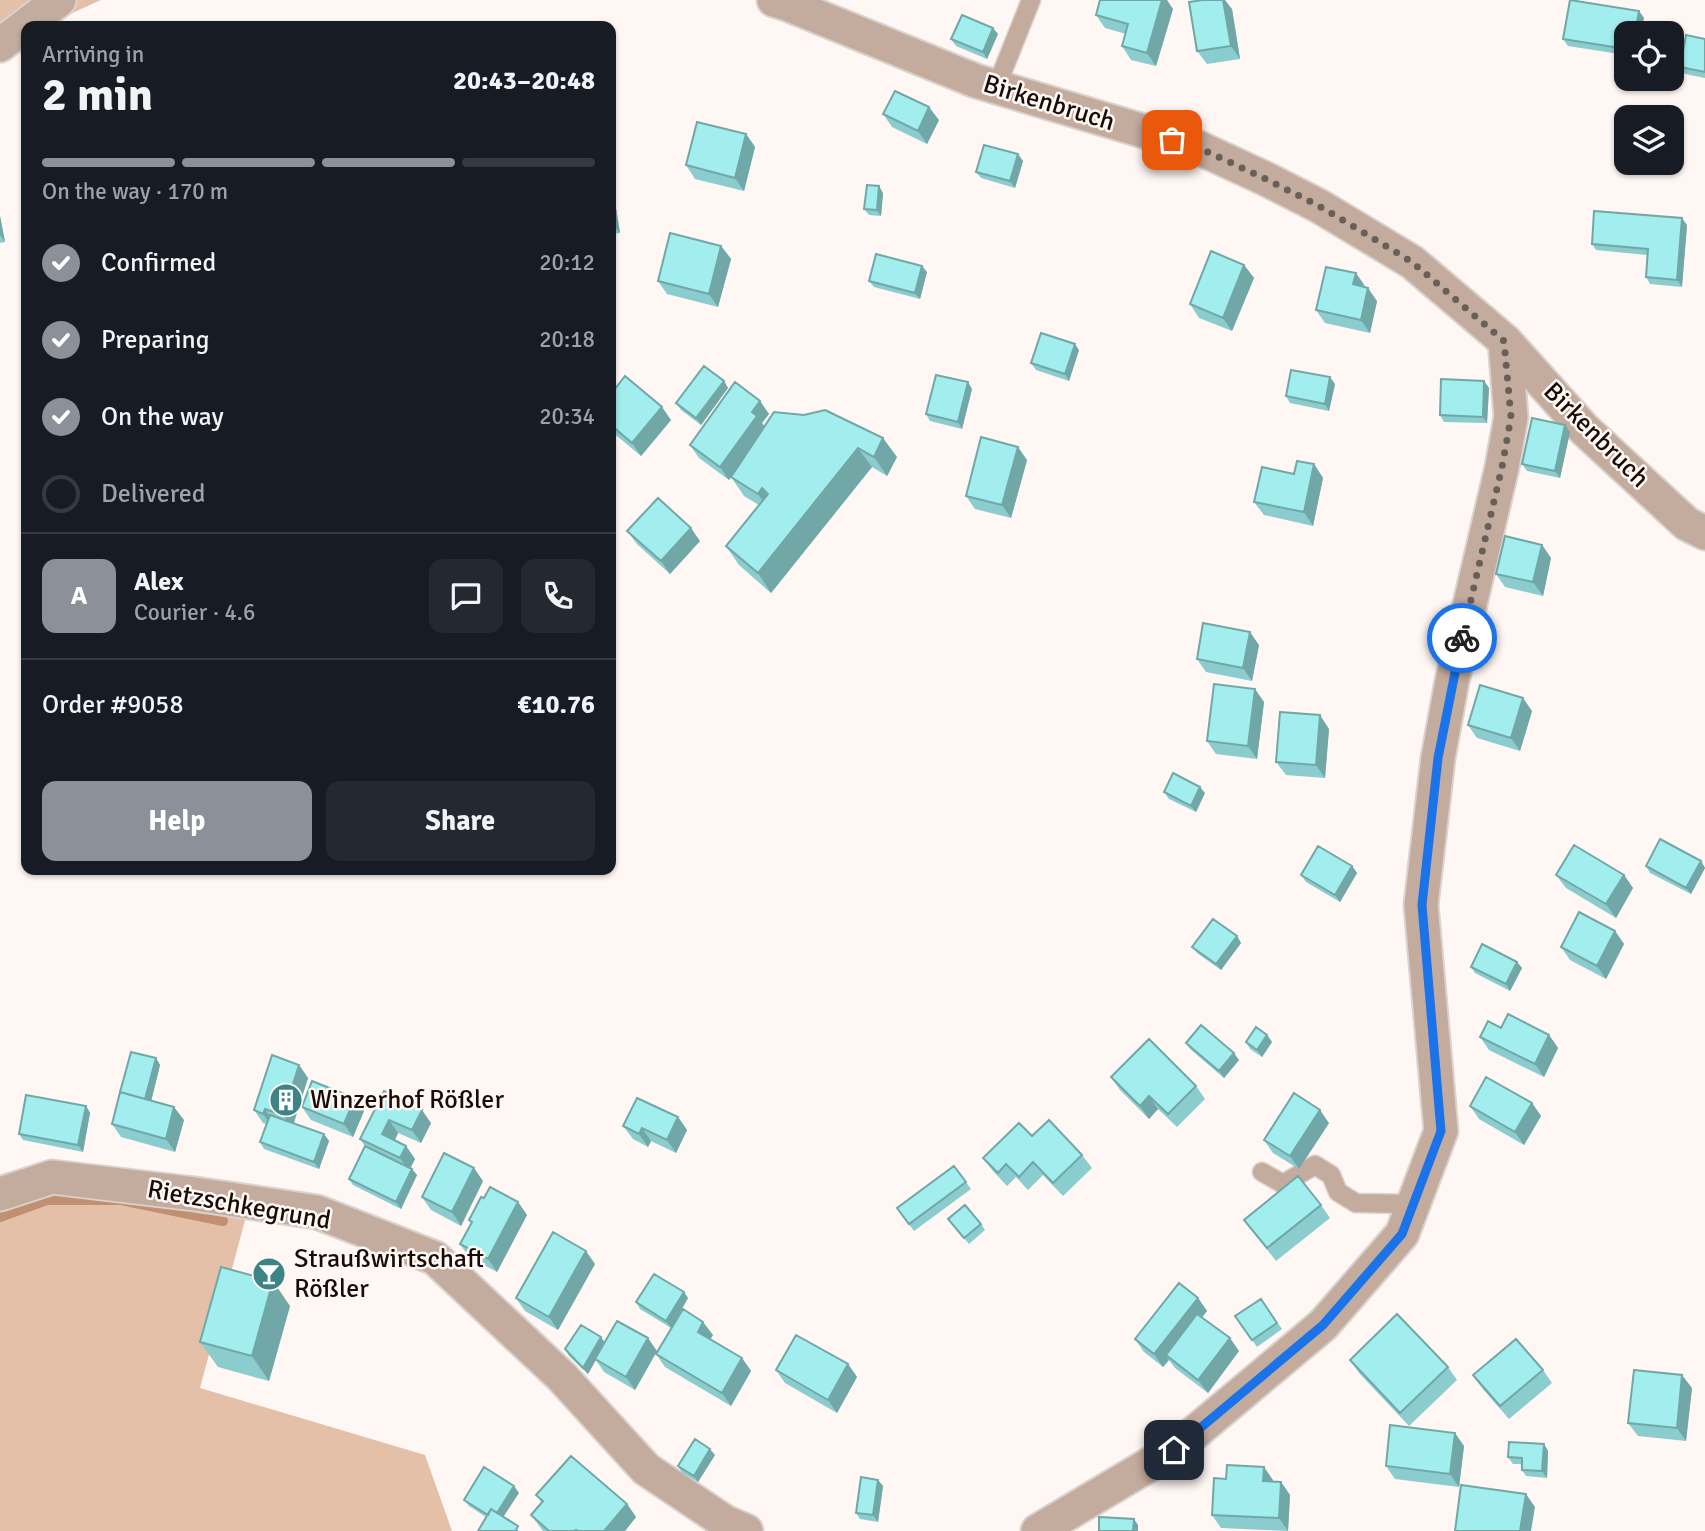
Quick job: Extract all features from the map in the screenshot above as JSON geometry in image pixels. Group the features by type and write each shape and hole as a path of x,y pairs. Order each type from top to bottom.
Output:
{"street":[{"path":"31,21 59,0"},
{"name":"Birkenbruch","path":"774,0 996,88 1197,147 1319,206 1412,262 1504,341 1585,430 1688,524 1705,533"},
{"path":"0,45 21,29"},
{"path":"1038,1531 1174,1450 1323,1325 1402,1234 1414,1204 1441,1131 1423,892 1438,758 1452,681 1502,467 1511,417 1504,341"},
{"name":"Rietzschkegrund","path":"0,1194 52,1177 263,1204 317,1212 435,1258 562,1377 646,1469 724,1522 746,1531"}],"lane":[{"path":"996,88 1031,0"},
{"path":"1262,1172 1283,1184 1315,1165 1331,1175 1338,1192 1356,1203 1414,1204"}],"shaded area":[{"path":"0,0 101,0 55,21 21,21 21,36 0,46"},
{"path":"89,1194 247,1213 200,1388 425,1455 452,1531 0,1531 0,1206 13,1202"}],"building":[{"path":"1100,0 1162,0 1147,53 1122,46 1128,24 1096,15"},
{"path":"1223,0 1231,46 1197,51 1189,2"},
{"path":"1570,0 1639,11 1637,21 1614,21 1614,47 1563,39"},
{"path":"962,15 993,28 983,52 951,39"},
{"path":"1686,35 1705,39 1705,72 1684,68"},
{"path":"895,91 929,107 918,131 883,114"},
{"path":"697,122 746,134 735,178 686,165"},
{"path":"984,145 1018,154 1010,181 976,172"},
{"path":"867,185 879,186 877,210 864,209"},
{"path":"1594,211 1682,218 1677,280 1646,277 1648,249 1592,244"},
{"path":"670,233 721,246 709,294 658,281"},
{"path":"1211,251 1244,265 1223,318 1190,304"},
{"path":"876,254 922,266 915,293 869,281"},
{"path":"1326,267 1356,273 1353,284 1368,288 1361,320 1316,310"},
{"path":"1041,333 1075,344 1065,374 1031,363"},
{"path":"704,366 724,381 696,418 676,403"},
{"path":"1291,370 1330,377 1325,404 1286,396"},
{"path":"936,375 968,382 958,422 926,414"},
{"path":"625,376 662,407 632,443 616,429 616,388"},
{"path":"1441,379 1484,381 1483,417 1440,415"},
{"path":"735,382 760,401 752,412 757,416 720,467 690,445"},
{"path":"825,410 883,438 874,457 858,448 758,573 726,546 768,494 762,488 758,494 731,477 774,412 804,415"},
{"path":"1532,418 1565,425 1555,471 1522,464"},
{"path":"981,437 1018,447 1002,505 966,496"},
{"path":"1297,461 1314,464 1304,512 1254,502 1262,467 1294,474"},
{"path":"658,498 691,528 661,561 627,531"},
{"path":"1505,536 1542,545 1533,582 1496,574"},
{"path":"1203,623 1250,632 1243,668 1197,659"},
{"path":"1214,684 1255,689 1248,746 1207,741"},
{"path":"1480,685 1523,698 1511,738 1468,725"},
{"path":"1280,712 1320,715 1316,765 1276,762"},
{"path":"1173,773 1200,787 1191,806 1164,792"},
{"path":"1660,839 1701,861 1686,888 1646,866"},
{"path":"1574,845 1624,875 1606,904 1556,875"},
{"path":"1318,846 1352,866 1335,895 1301,875"},
{"path":"1579,912 1615,931 1597,966 1561,947"},
{"path":"1213,919 1237,936 1216,964 1192,947"},
{"path":"1482,944 1517,962 1506,984 1471,967"},
{"path":"1508,1014 1549,1035 1535,1064 1480,1037 1488,1021 1501,1028"},
{"path":"1201,1025 1234,1053 1219,1071 1186,1043"},
{"path":"1256,1027 1267,1035 1257,1050 1246,1042"},
{"path":"1149,1039 1196,1086 1168,1114 1149,1096 1140,1106 1111,1077"},
{"path":"131,1052 156,1058 145,1099 120,1092"},
{"path":"272,1055 299,1065 283,1115 265,1109 263,1114 254,1110"},
{"path":"1486,1077 1532,1103 1515,1132 1470,1106"},
{"path":"312,1081 355,1098 344,1124 302,1107"},
{"path":"384,1091 422,1110 412,1130 389,1120 382,1134 406,1146 400,1158 360,1139"},
{"path":"120,1092 174,1107 166,1139 112,1124"},
{"path":"1294,1093 1320,1110 1290,1156 1264,1140"},
{"path":"26,1095 86,1106 78,1145 19,1134"},
{"path":"637,1098 678,1117 667,1140 642,1128 639,1134 623,1126"},
{"path":"270,1115 324,1134 314,1162 260,1142"},
{"path":"1049,1120 1082,1155 1053,1183 1033,1162 1019,1177 1006,1164 998,1173 983,1158 1019,1123 1032,1136"},
{"path":"365,1146 412,1169 396,1202 349,1179"},
{"path":"444,1153 474,1168 452,1212 422,1197"},
{"path":"954,1166 966,1182 909,1224 897,1208"},
{"path":"1298,1176 1321,1205 1267,1248 1244,1220"},
{"path":"490,1187 518,1202 488,1259 460,1244 481,1197 484,1198"},
{"path":"965,1205 981,1224 964,1238 948,1219"},
{"path":"553,1232 586,1251 549,1317 516,1298"},
{"path":"221,1267 273,1281 252,1356 200,1342"},
{"path":"654,1274 684,1292 666,1321 636,1302"},
{"path":"1179,1283 1198,1298 1154,1354 1135,1339"},
{"path":"1261,1299 1277,1323 1252,1340 1235,1316"},
{"path":"683,1309 703,1322 698,1332 742,1358 722,1393 656,1354"},
{"path":"1197,1314 1230,1338 1198,1380 1166,1355"},
{"path":"1397,1314 1448,1367 1400,1413 1350,1360"},
{"path":"617,1321 648,1338 626,1377 595,1359"},
{"path":"581,1325 601,1337 583,1368 565,1349"},
{"path":"796,1335 848,1364 828,1400 776,1370"},
{"path":"1516,1339 1543,1370 1500,1406 1473,1375"},
{"path":"1634,1370 1682,1375 1677,1428 1628,1423"},
{"path":"1390,1425 1455,1433 1450,1474 1386,1466"},
{"path":"695,1439 710,1449 694,1476 678,1466"},
{"path":"1509,1442 1544,1444 1542,1471 1522,1470 1522,1458 1508,1457"},
{"path":"571,1456 627,1504 604,1531 549,1531 531,1515 543,1501 536,1495"},
{"path":"1227,1465 1264,1467 1263,1481 1281,1482 1279,1518 1212,1515 1214,1478 1226,1479"},
{"path":"484,1467 514,1486 497,1513 491,1509 488,1515 464,1500"},
{"path":"861,1477 878,1480 873,1515 856,1513"},
{"path":"1461,1485 1526,1494 1520,1531 1455,1531"},
{"path":"491,1509 518,1526 517,1531 478,1531"},
{"path":"1099,1517 1134,1519 1133,1531 1099,1531"}],"waterway":[{"path":"0,1217 47,1200 121,1200 223,1221"}],"way so far":[{"path":"1172,140 1197,147 1266,179 1366,234 1412,262 1504,341 1511,417 1462,638"}],"place":[{"name":"Winzerhof Rößler","path":"286,1100"},
{"name":"Straußwirtschaft Rößler","path":"269,1274"}],"route":[{"path":"1174,1450 1323,1325 1402,1234 1441,1131 1422,905 1438,758 1462,638"}]}
